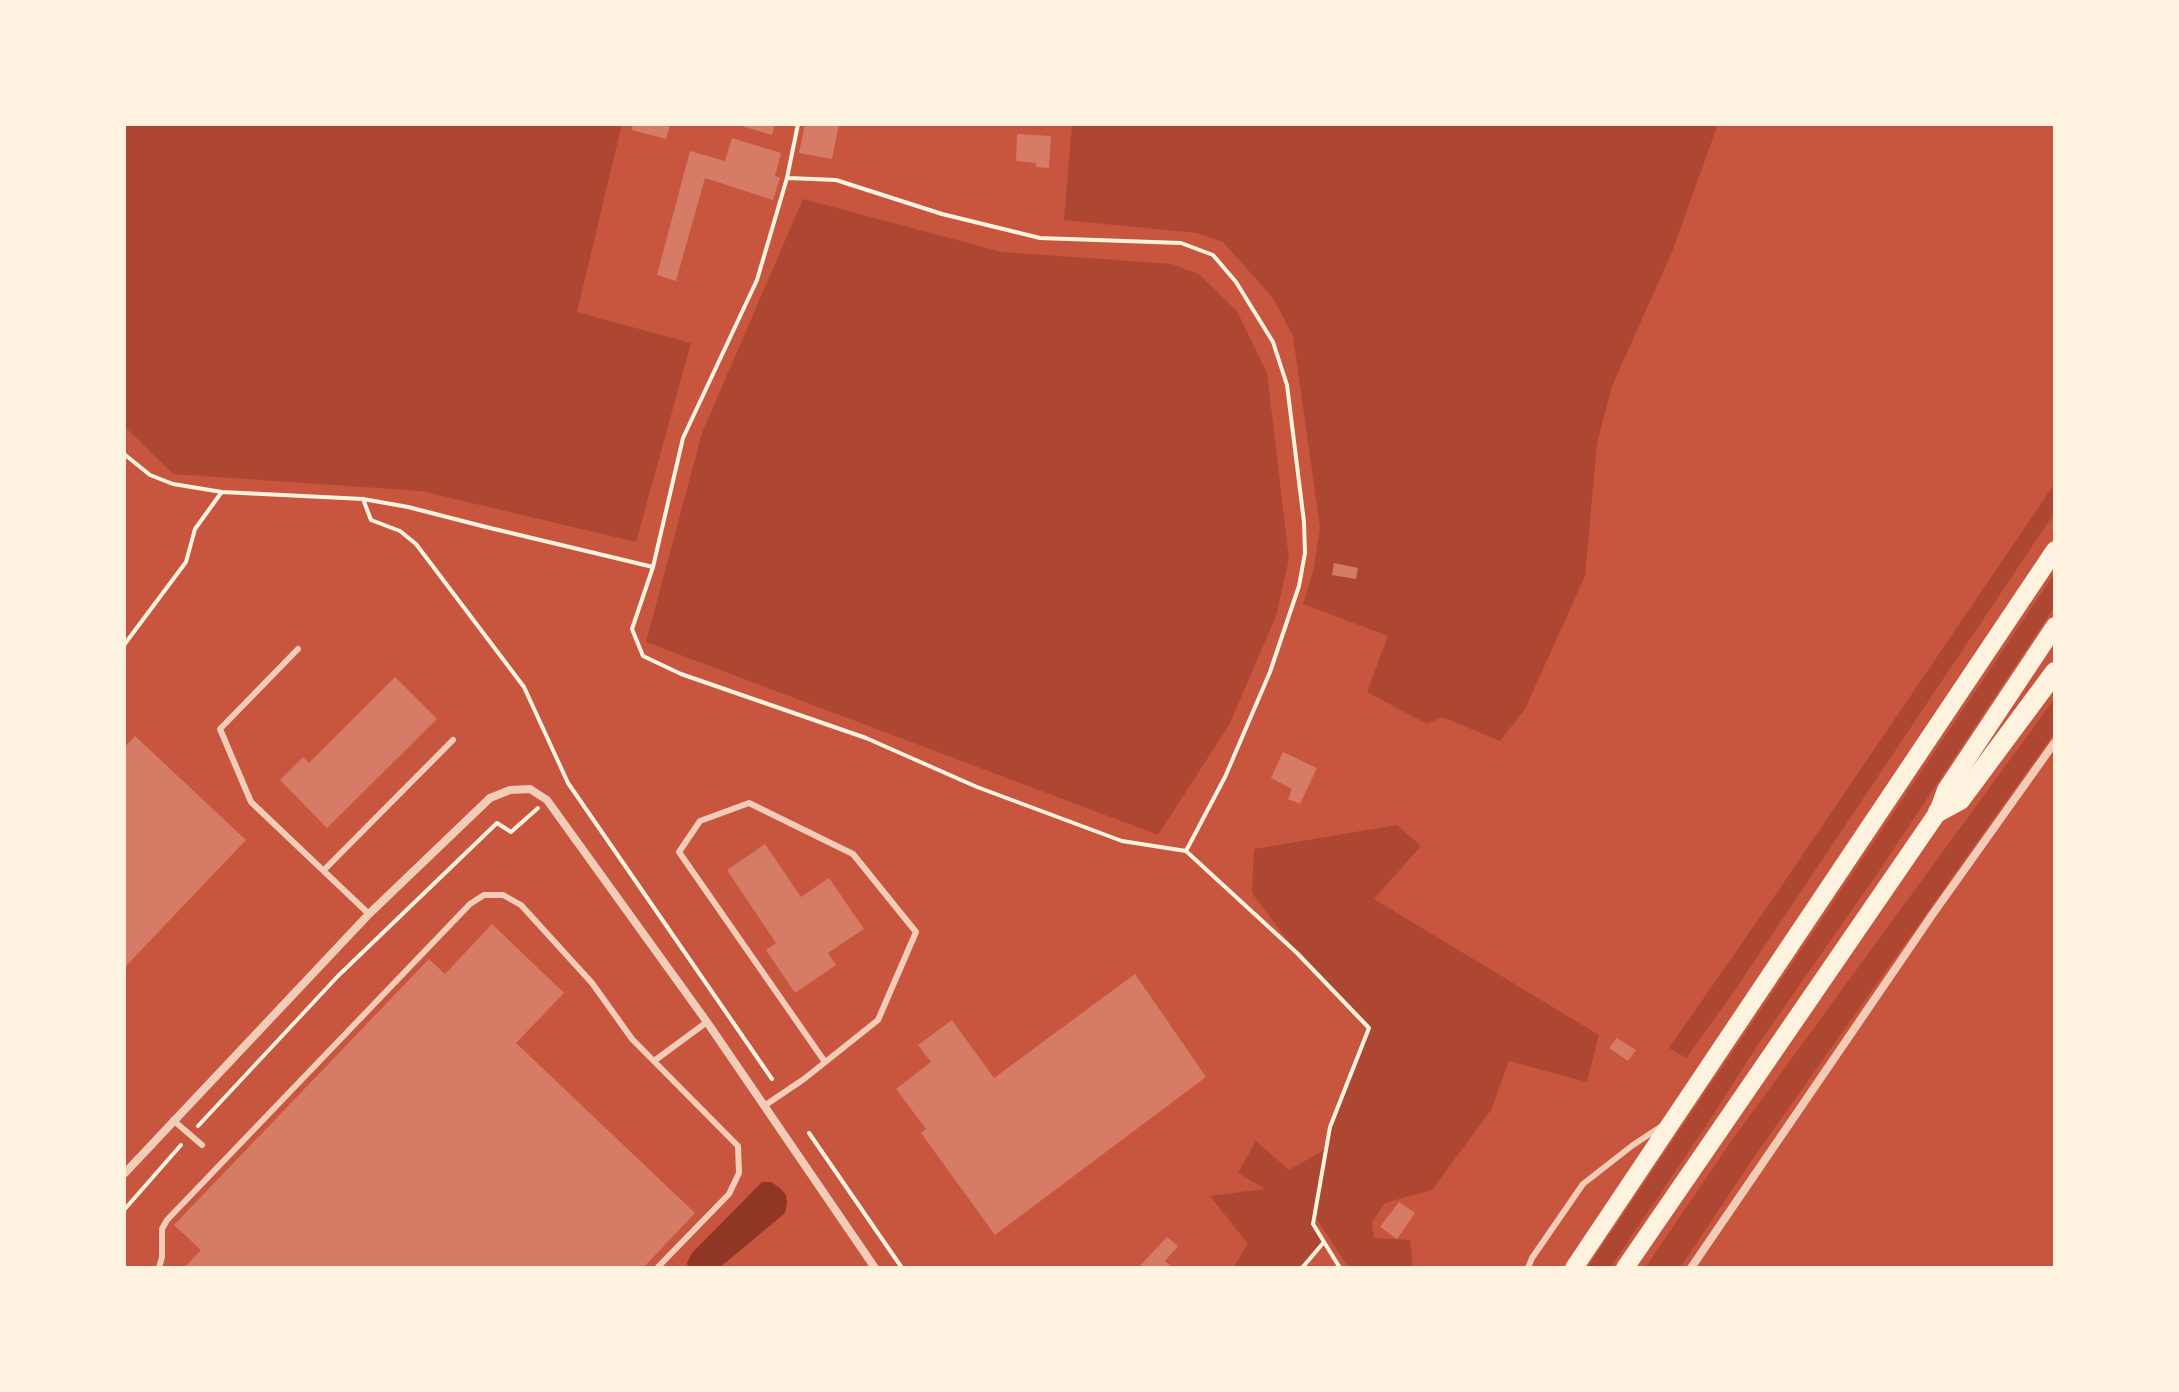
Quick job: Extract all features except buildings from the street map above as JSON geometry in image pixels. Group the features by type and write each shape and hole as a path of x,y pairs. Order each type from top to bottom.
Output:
{"highway":[{"path":"1938,812 1960,800 2055,672"}],"main road":[{"path":"1574,1268 2055,550"},
{"path":"1625,1268 1938,812 1946,790 2055,626"}],"street":[{"path":"1691,1268 1792,1116 2055,742"},
{"path":"124,1174 369,914 490,798 510,790 530,789 547,800 707,1022 875,1268"}],"lane":[{"path":"298,649 220,729 251,802 369,914"},
{"path":"324,870 453,740"},
{"path":"764,1106 825,1062 878,1020 916,932 853,854 749,803 700,821 679,852 825,1062"},
{"path":"159,1268 162,1229 167,1220 470,904 484,895 503,895 521,905 592,983 632,1039 738,1146 739,1173 729,1194 657,1268"},
{"path":"654,1061 707,1022"},
{"path":"1528,1268 1583,1184 1633,1145 1675,1118"},
{"path":"173,1120 202,1145"}],"path":[{"path":"798,124 787,178 757,280 683,438 653,567 632,629 643,656 681,674 866,738 977,787 1122,841 1186,851 1297,953 1369,1028 1330,1127 1313,1224 1340,1268"},
{"path":"787,178 836,180 942,214 1040,238 1181,243 1213,255 1236,282 1273,342 1287,385 1305,553 1299,586 1270,672 1225,777 1186,851"},
{"path":"124,454 150,475 173,484 222,492 363,499 408,507 653,567"},
{"path":"124,645 186,562 195,529 222,492"},
{"path":"363,499 371,520 400,531 416,544 524,687 568,783 772,1079"},
{"path":"124,1210 338,976 497,823 511,832 547,800"},
{"path":"809,1133 902,1268"},
{"path":"1302,1268 1324,1242"}],"shaded area":[{"path":"124,124 622,124 577,312 691,343 636,542 421,491 173,474 124,426"},
{"path":"1072,124 1718,124 1672,252 1612,386 1597,443 1585,576 1525,709 1500,741 1442,717 1427,724 1367,692 1388,636 1303,604 1314,568 1320,527 1293,336 1273,298 1223,242 1197,233 1064,220"},
{"path":"803,199 1002,252 1172,264 1200,275 1237,311 1267,373 1289,559 1276,616 1229,725 1158,835 646,642 702,433"},
{"path":"2055,483 2055,512 1733,993 1686,1058 1669,1048 1776,894"},
{"path":"2055,573 2055,606 1877,874 1757,1046 1610,1268 1587,1268"},
{"path":"2055,698 2055,732 1754,1157 1680,1268 1645,1268 1732,1140"},
{"path":"1397,825 1421,846 1374,899 1599,1035 1587,1082 1509,1061 1491,1110 1432,1190 1385,1203 1372,1222 1374,1238 1410,1240 1413,1268 1349,1268 1315,1217 1313,1224 1324,1242 1302,1268 1233,1268 1248,1244 1210,1196 1265,1189 1238,1173 1256,1141 1289,1170 1326,1149 1333,1119 1369,1028 1297,953 1252,893 1254,849"},
{"path":"762,1182 771,1182 786,1195 785,1213 719,1268 688,1268 692,1253"}]}
